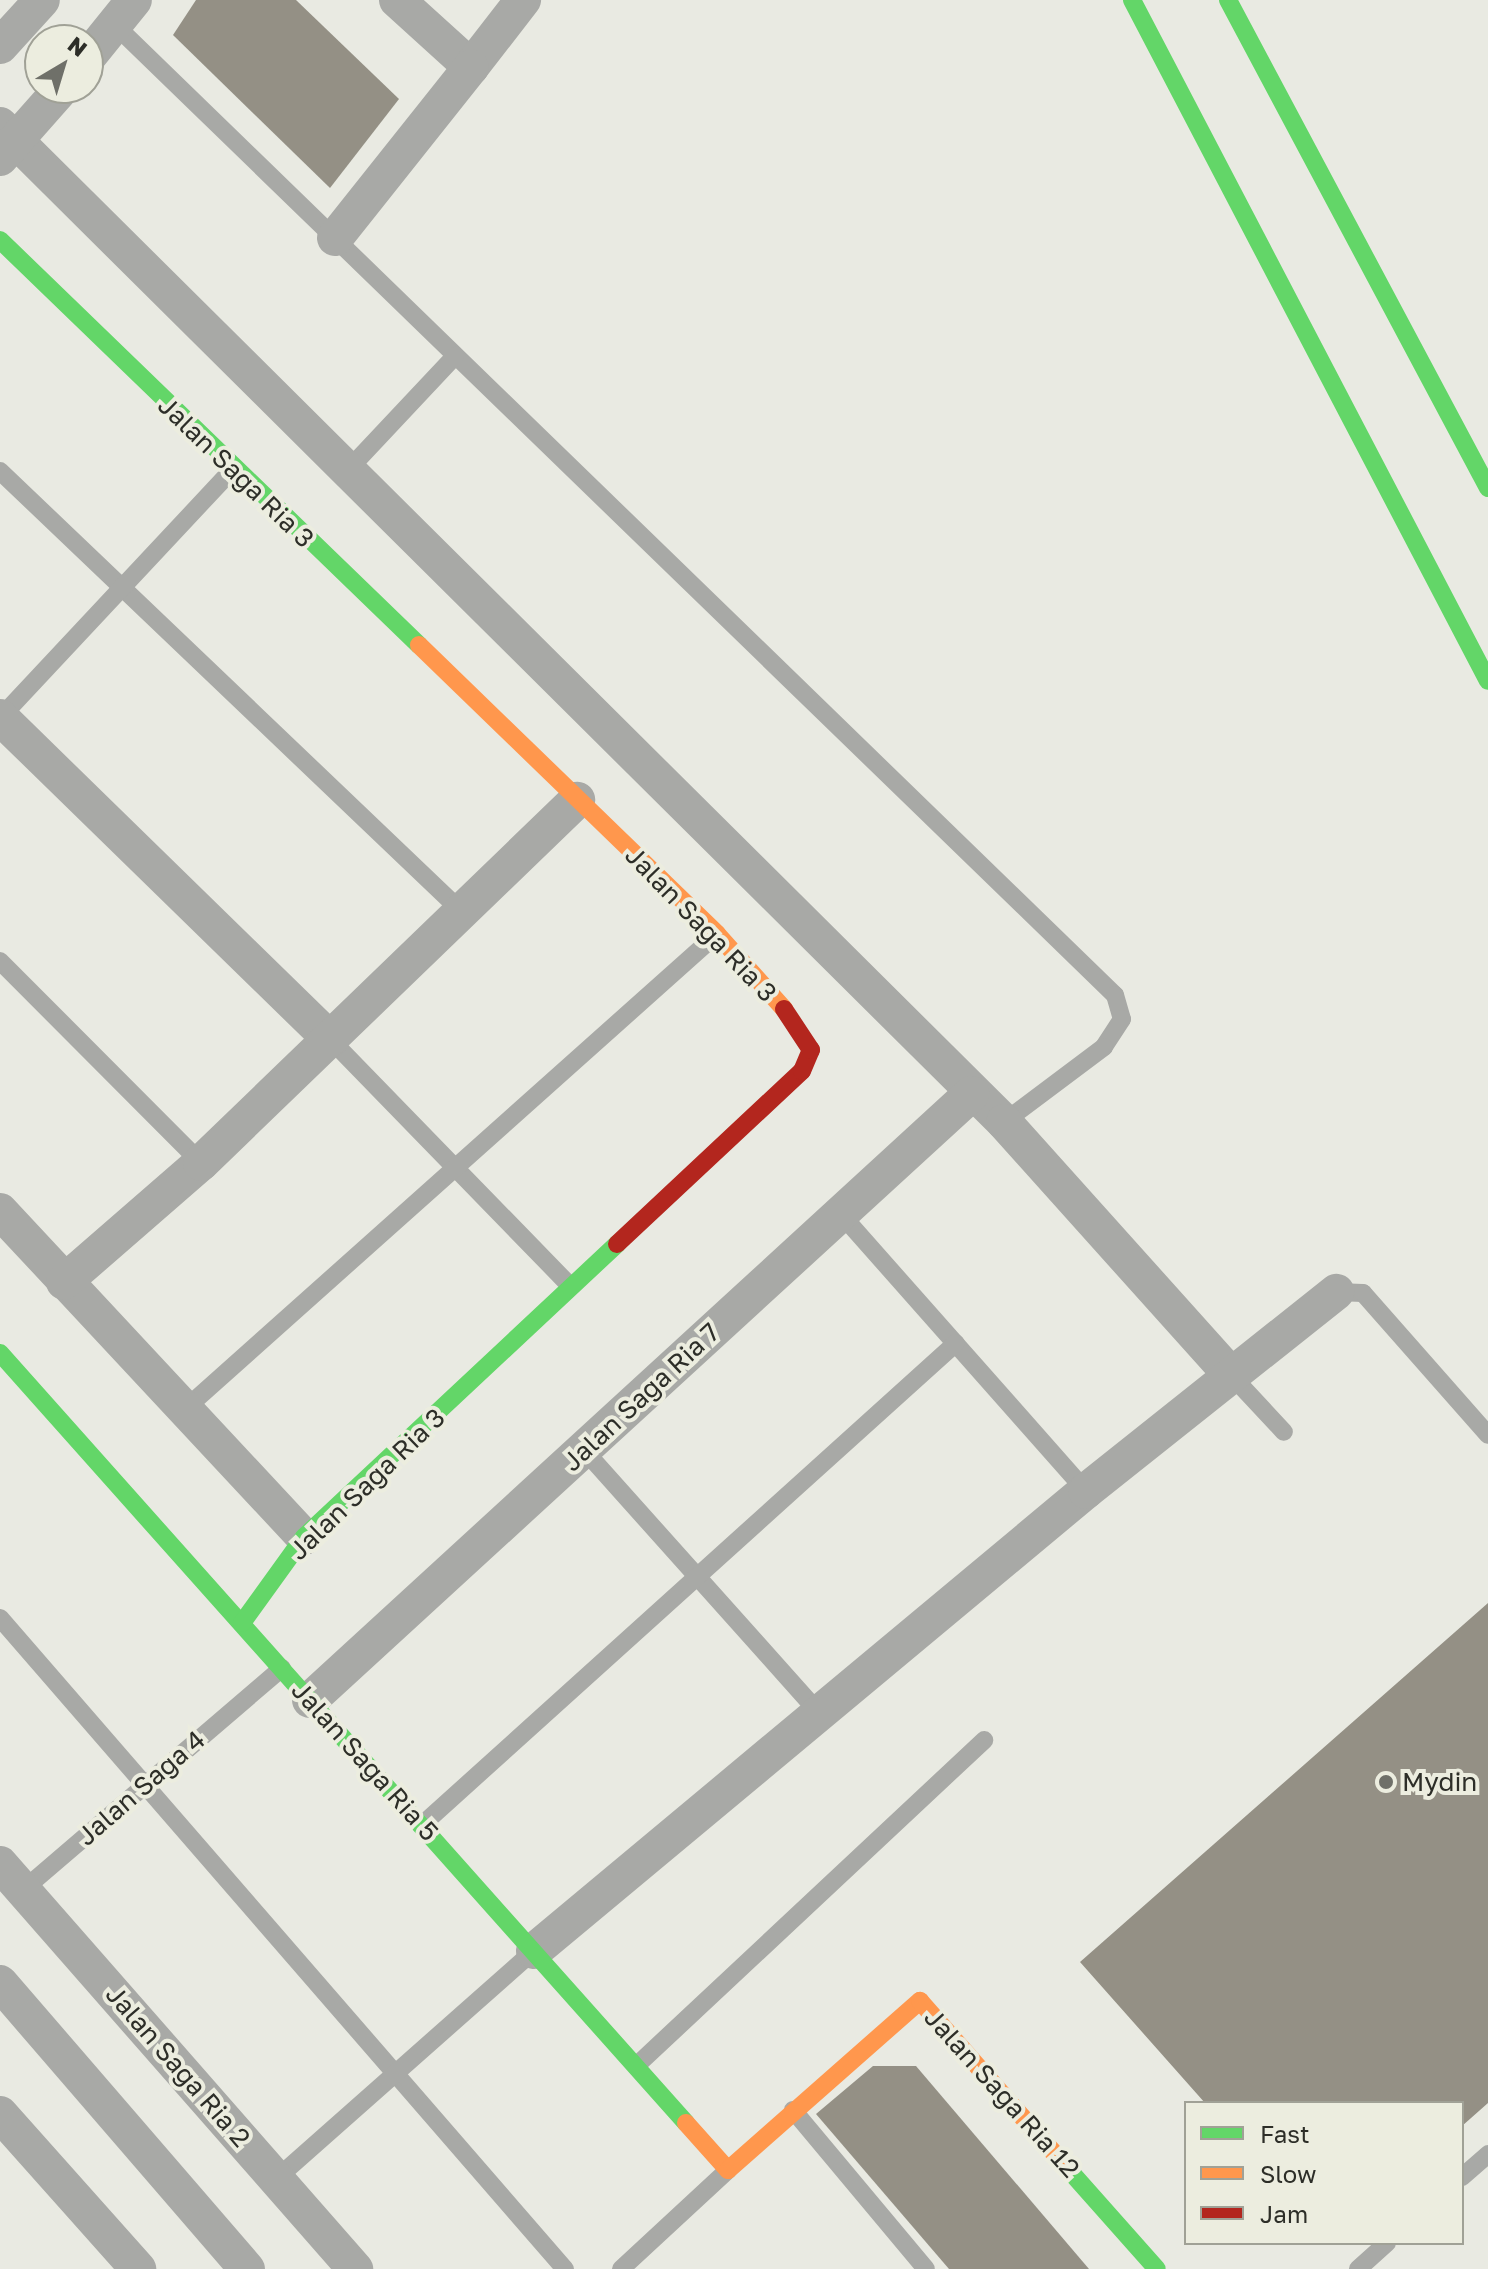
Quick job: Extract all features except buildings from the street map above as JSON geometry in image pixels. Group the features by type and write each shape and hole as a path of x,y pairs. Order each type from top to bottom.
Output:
{"street":[{"path":"0,46 42,0"},
{"path":"397,0 471,67"},
{"path":"335,238 523,0"},
{"path":"1132,0 1244,207 1488,681"},
{"path":"1228,0 1488,488"},
{"path":"104,37 124,12"},
{"path":"45,104 6,142 347,471 971,1094 1004,1122 1230,1374"},
{"name":"Jalan Saga Ria 3","path":"0,240 232,470 717,934 795,1021 811,1050 802,1071 573,1289 304,1537 242,1623"},
{"path":"0,717 331,1040"},
{"path":"64,1282 201,1163 577,800"},
{"name":"Jalan Saga Ria 7","path":"310,1700 971,1094"},
{"path":"0,1211 304,1537"},
{"path":"534,1951 1086,1491 1336,1292"},
{"name":"Jalan Saga Ria 5","path":"0,1353 728,2170"},
{"name":"Jalan Saga Ria 2","path":"8,1887 355,2269"},
{"path":"0,1983 247,2269"},
{"name":"Jalan Saga Ria 12","path":"728,2170 920,2001 1157,2269"},
{"path":"0,2114 138,2269"}],"lane":[{"path":"124,12 335,238 1115,995 1122,1019 1104,1047 1004,1122"},
{"path":"347,471 455,356"},
{"path":"0,717 232,470"},
{"path":"0,471 461,911"},
{"path":"185,1409 456,1171 717,934"},
{"path":"0,961 201,1163"},
{"path":"331,1040 573,1289"},
{"path":"840,1213 1086,1491"},
{"path":"1336,1292 1363,1293 1488,1435"},
{"path":"422,1825 956,1343"},
{"path":"0,1391 18,1374"},
{"path":"1230,1374 1284,1432"},
{"path":"584,1450 699,1574 819,1713"},
{"path":"0,1618 565,2269"},
{"name":"Jalan Saga 4","path":"8,1887 146,1784 282,1668"},
{"path":"636,2066 984,1740"},
{"path":"276,2179 534,1951"},
{"path":"793,2110 926,2269"},
{"path":"1464,2175 1488,2154"},
{"path":"621,2269 728,2170"},
{"path":"1358,2269 1385,2245"}],"traffic: fast":[{"path":"1132,0 1488,681"},
{"path":"1228,0 1488,488"},
{"path":"0,240 419,645"},
{"path":"242,1623 304,1537 617,1244"},
{"path":"0,1353 686,2123"},
{"path":"1061,2161 1157,2269"}],"traffic: slow":[{"path":"419,645 717,934 784,1009"},
{"path":"686,2123 728,2170 920,2001 1061,2161"}],"traffic: jam":[{"path":"617,1244 802,1071 811,1050 784,1009"}],"place":[{"name":"Mydin","path":"1386,1782"}]}
